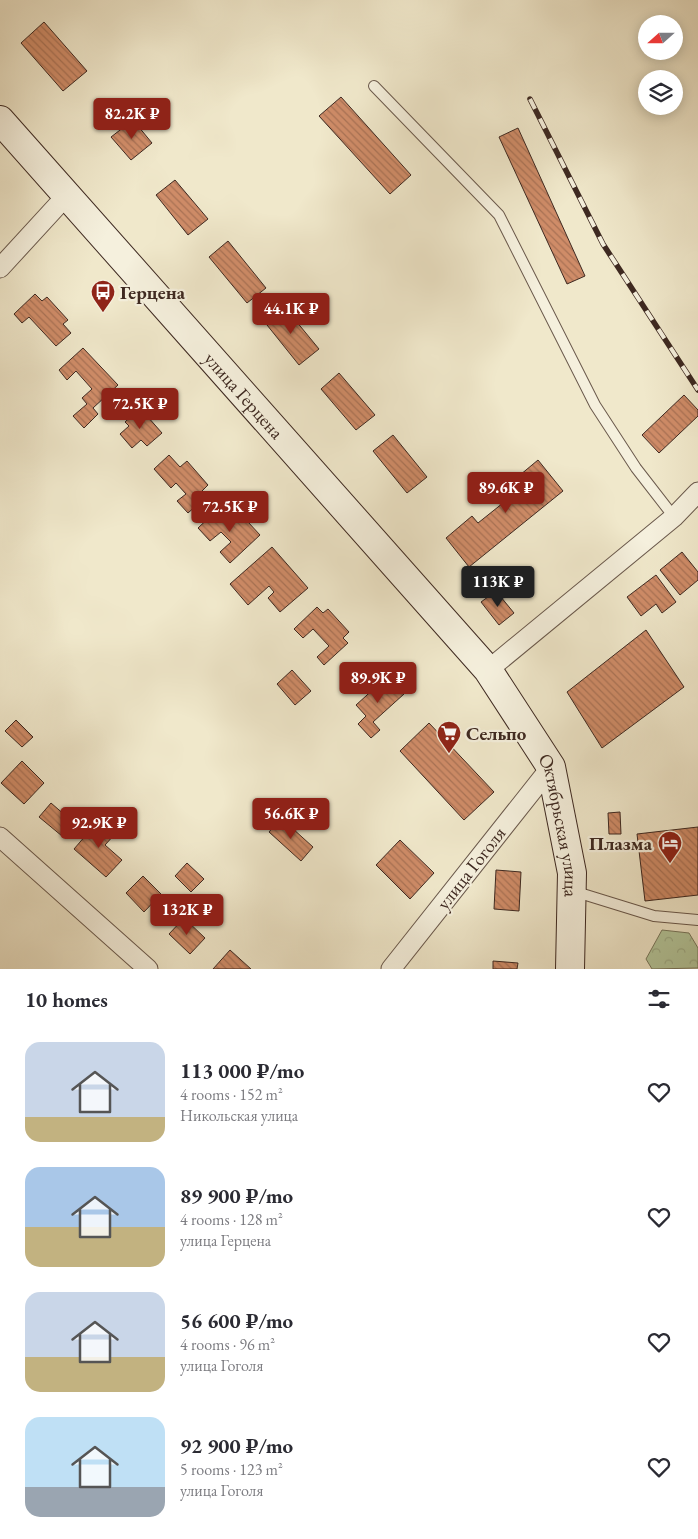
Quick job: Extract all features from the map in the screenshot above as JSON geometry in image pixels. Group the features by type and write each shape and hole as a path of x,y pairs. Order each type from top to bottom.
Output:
{"main road":[{"name":"улица Герцена","path":"0,120 488,670"},
{"name":"Октябрьская улица","path":"488,670 551,767 572,873 570,969"}],"street":[{"path":"0,268 67,195"},
{"path":"488,670 674,517 698,492"},
{"name":"улица Гоголя","path":"392,969 551,767"},
{"path":"0,837 148,969"}],"lane":[{"path":"374,86 499,215 595,405 636,468 674,517"},
{"path":"572,891 654,916 698,920"}],"green space":[{"path":"662,930 689,933 698,948 698,968 652,969 646,959"}],"building":[{"path":"44,22 87,71 63,91 21,43"},
{"path":"341,97 411,175 390,194 319,116"},
{"path":"133,120 152,143 131,160 111,137"},
{"path":"518,128 585,276 567,284 499,137"},
{"path":"175,180 208,219 188,235 156,195"},
{"path":"228,241 266,288 247,303 209,257"},
{"path":"35,294 42,301 47,297 68,320 63,324 71,333 56,346 29,317 22,323 14,314"},
{"path":"282,304 319,349 299,365 263,320"},
{"path":"83,348 118,385 93,408 98,414 84,428 73,416 87,404 82,398 92,389 76,371 67,380 59,370"},
{"path":"339,373 375,415 356,430 321,389"},
{"path":"684,395 698,410 698,416 659,453 642,435"},
{"path":"140,408 162,433 147,446 141,440 132,448 120,434 129,426 125,422"},
{"path":"393,435 427,477 407,493 373,451"},
{"path":"169,455 180,467 187,461 208,485 201,492 206,497 188,513 177,501 186,494 176,483 171,488 154,469"},
{"path":"538,460 563,491 469,567 446,538 472,516 478,523 503,503 496,495"},
{"path":"236,509 260,535 230,563 220,552 231,542 221,532 210,541 198,528 214,513 217,516 222,511 228,517"},
{"path":"272,547 308,588 280,612 268,598 274,592 269,586 248,605 230,584"},
{"path":"682,552 698,572 698,580 680,595 660,570"},
{"path":"656,575 676,602 662,613 656,604 641,616 627,597"},
{"path":"496,591 514,613 499,625 481,602"},
{"path":"317,607 323,613 328,609 349,632 343,638 348,643 324,665 317,657 329,646 313,629 303,638 294,629"},
{"path":"646,630 684,687 602,748 567,692"},
{"path":"292,670 311,691 295,705 277,684"},
{"path":"388,676 404,694 373,722 380,730 371,738 358,724 366,716 356,705"},
{"path":"16,720 33,737 22,747 5,731"},
{"path":"429,723 494,792 464,820 400,751"},
{"path":"22,761 44,783 24,804 1,783"},
{"path":"51,803 74,823 62,836 39,817"},
{"path":"620,812 621,834 609,834 608,813"},
{"path":"281,818 313,847 301,861 269,832"},
{"path":"99,820 115,834 105,845 122,860 106,877 74,849"},
{"name":"Плазма","path":"698,827 698,895 645,901 637,834"},
{"path":"400,840 434,873 410,899 376,865"},
{"path":"187,863 204,879 191,892 175,876"},
{"path":"496,870 521,872 519,911 494,909"},
{"path":"143,876 161,894 144,912 126,893"},
{"path":"184,918 205,938 190,954 169,934"},
{"path":"230,950 251,969 213,969"},
{"path":"493,961 518,963 517,969 493,969"}],"railway":[{"path":"530,99 603,244 698,390"}],"place":[{"name":"Герцена","path":"103,313"},
{"name":"Сельпо","path":"449,754"},
{"name":"Плазма","path":"670,864"}]}
